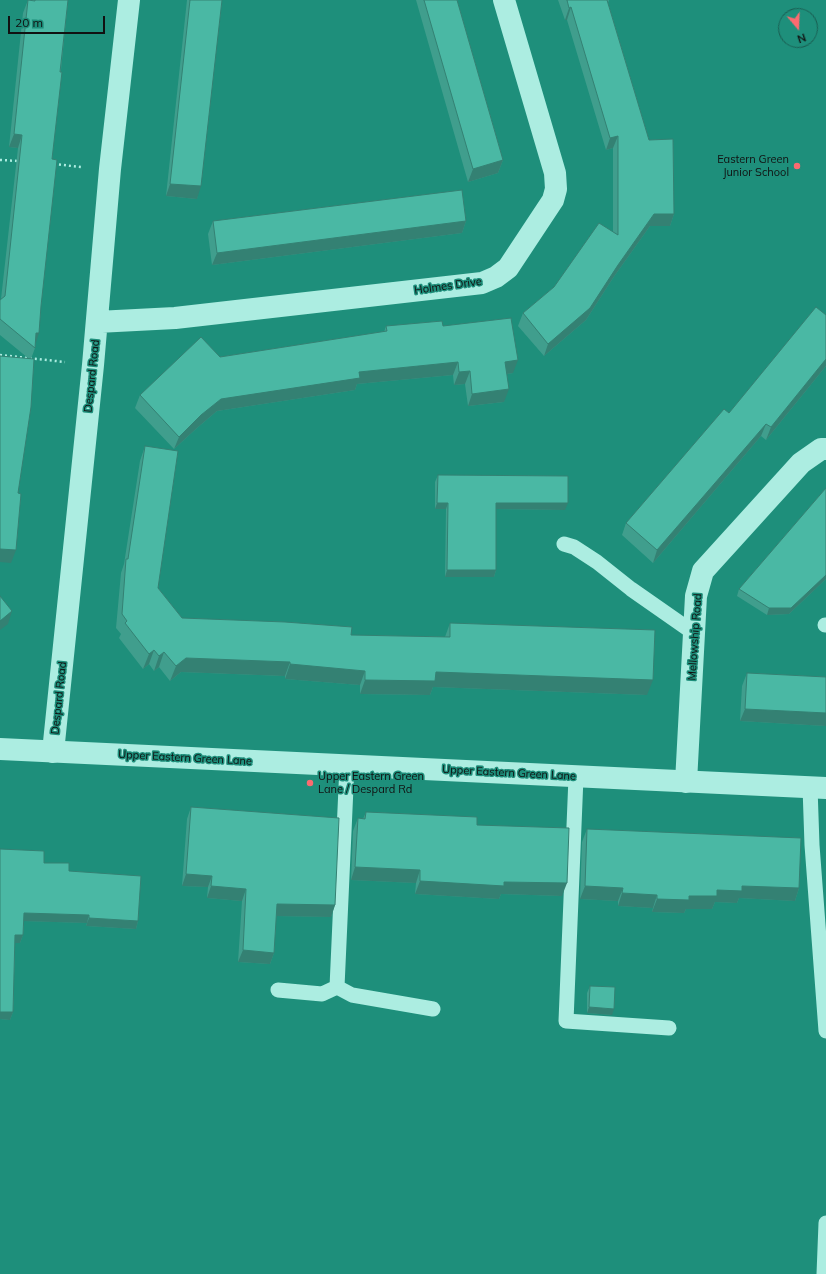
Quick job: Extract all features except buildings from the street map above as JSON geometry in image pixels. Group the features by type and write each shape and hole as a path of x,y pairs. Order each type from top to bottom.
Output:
{"street":[{"name":"Despard Road","path":"53,752 93,365 110,169 129,0"},
{"name":"Holmes Drive","path":"97,322 175,318 482,282 496,277 508,268 553,200 556,189 555,173 504,0"},
{"name":"Mellowship Road","path":"686,782 696,596 703,571 801,463 821,449 826,449"},
{"name":"Upper Eastern Green Lane","path":"0,749 818,788"}],"lane":[{"path":"564,544 574,547 597,562 631,589 694,633"},
{"path":"337,987 347,765"},
{"path":"576,776 566,1020 670,1028"},
{"path":"818,788 812,845 826,1031"},
{"path":"278,990 322,994 337,987"},
{"path":"337,987 352,995 433,1009"},
{"path":"824,1274 826,1223"}],"path":[{"path":"0,160 24,162"},
{"path":"47,164 110,169"},
{"path":"0,355 93,365"}],"place":[{"name":"Eastern Green Junior School","path":"797,166"},
{"name":"Upper Eastern Green Lane / Despard Rd","path":"310,783"}]}
